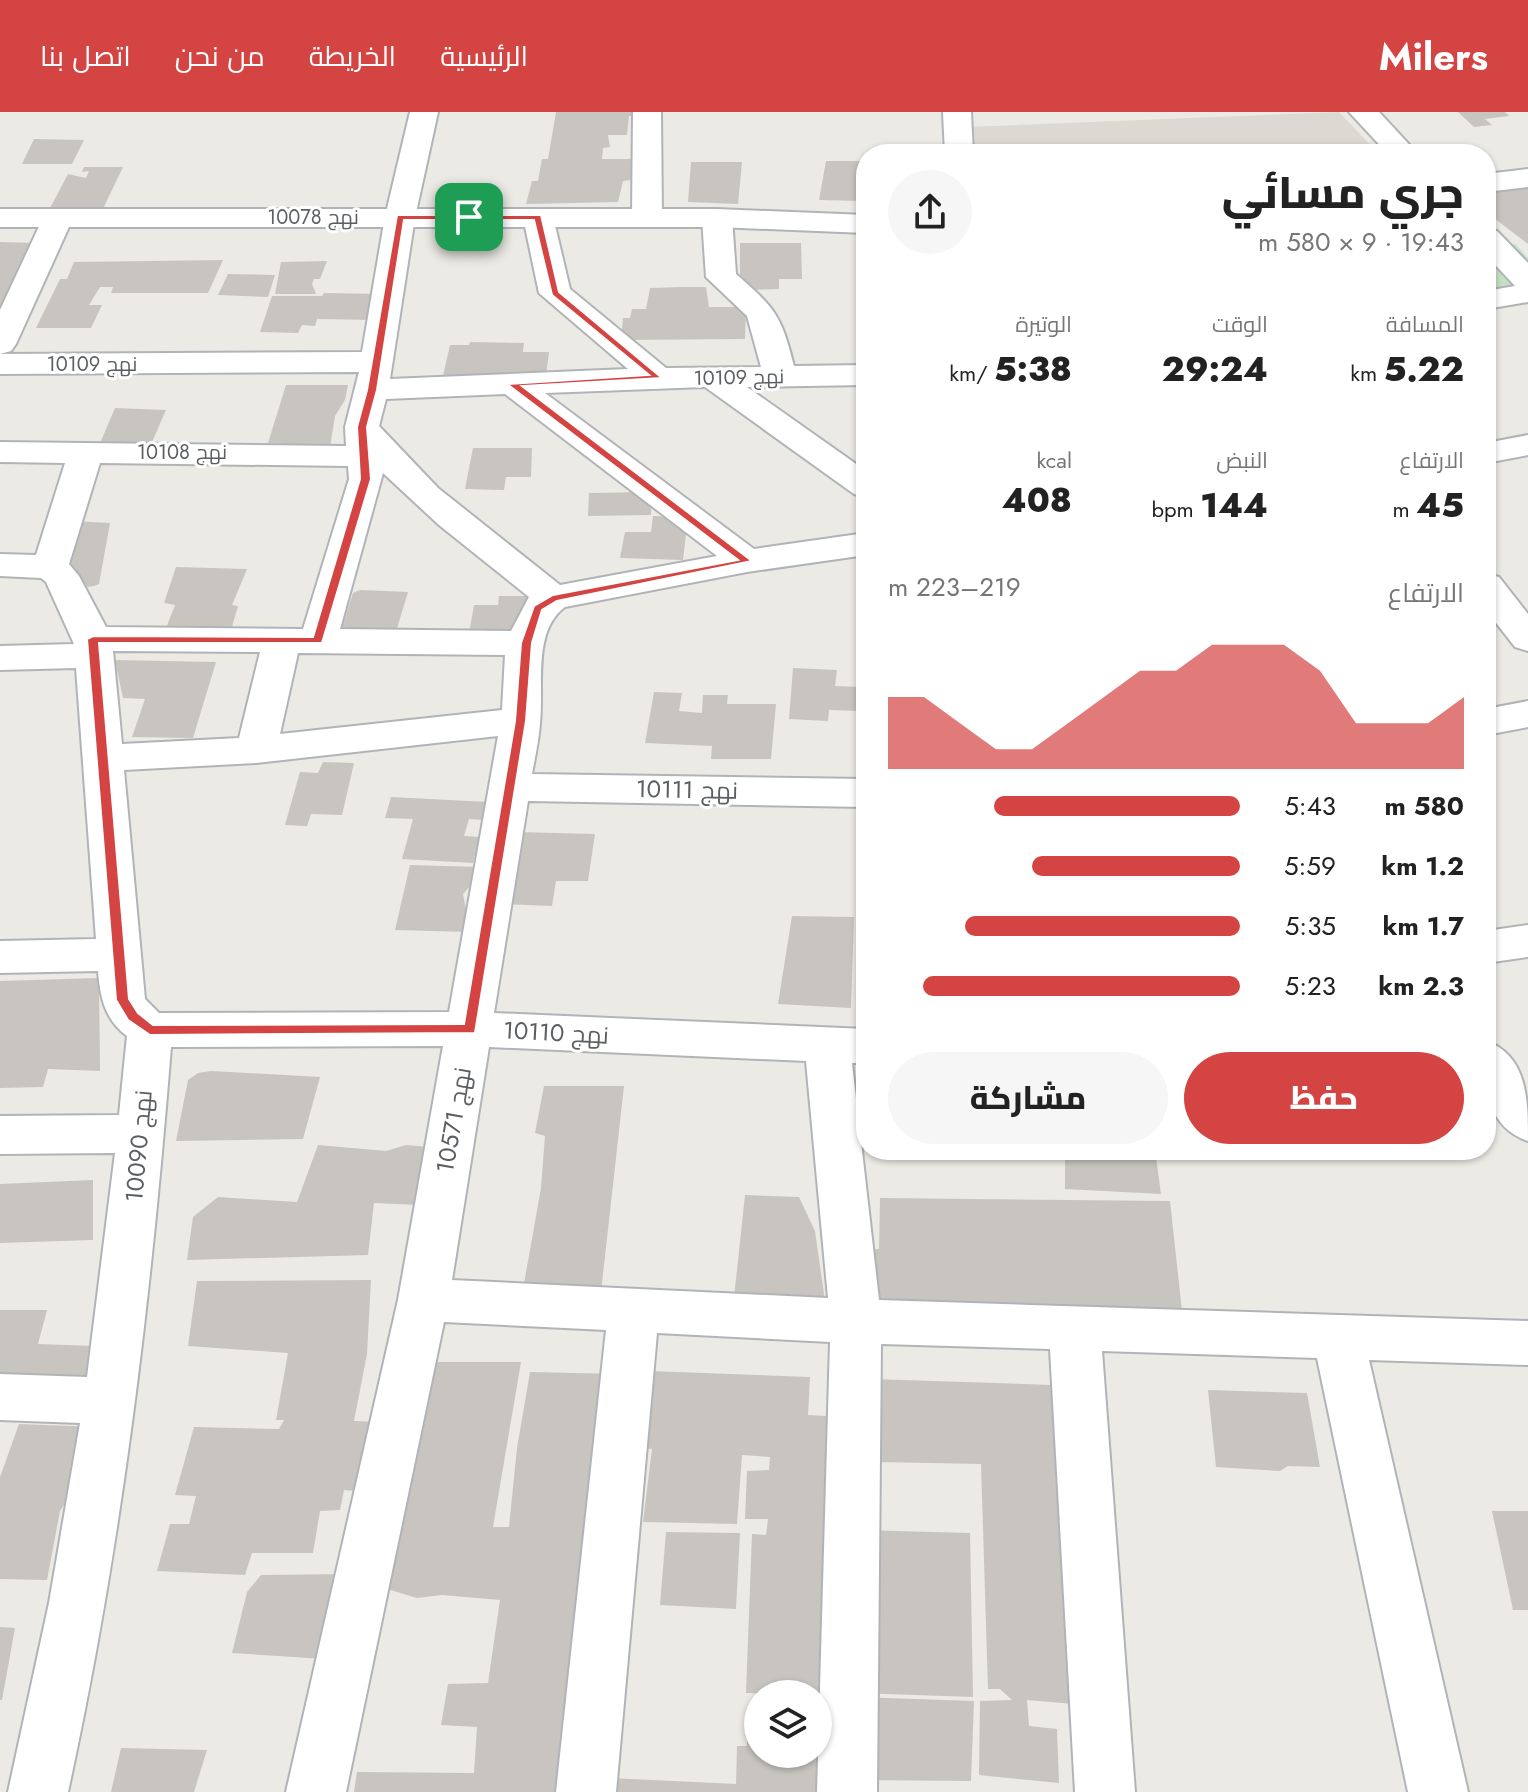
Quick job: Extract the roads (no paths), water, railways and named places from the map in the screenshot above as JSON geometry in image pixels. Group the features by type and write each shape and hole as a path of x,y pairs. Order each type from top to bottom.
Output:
{"street":[{"path":"256,750 366,479 363,442 400,217 424,112"},
{"path":"647,112 647,218"},
{"path":"957,112 959,144"},
{"path":"1363,112 1394,144"},
{"path":"1496,182 1528,178"},
{"path":"538,217 555,293 658,378"},
{"name":"نهج 10078","path":"0,218 717,218 856,224"},
{"path":"0,344 58,218"},
{"path":"717,218 721,277 760,311 767,323 780,376"},
{"path":"1496,249 1528,281"},
{"path":"1496,298 1528,293"},
{"name":"نهج 10109","path":"0,364 374,376 512,384 856,375"},
{"path":"712,377 856,480"},
{"path":"512,384 747,561"},
{"path":"363,442 377,449 419,488 539,616"},
{"name":"نهج 10108","path":"0,452 363,442"},
{"path":"1496,451 1528,445"},
{"path":"50,567 86,452"},
{"path":"0,658 94,647 300,641 539,616 747,561 856,545"},
{"path":"0,565 50,567 67,584 94,647 123,1000 133,1017 150,1030"},
{"path":"1496,598 1528,639"},
{"name":"نهج 10571","path":"316,1792 423,1300 539,616"},
{"path":"1496,720 1528,714"},
{"path":"102,758 256,750 521,721"},
{"name":"نهج 10111","path":"509,787 856,793"},
{"path":"1496,946 1528,941"},
{"path":"0,957 120,955"},
{"name":"نهج 10110","path":"150,1030 470,1029 847,1046"},
{"name":"نهج 10090","path":"38,1792 63,1685 112,1401 150,1030"},
{"path":"847,1046 856,1321 847,1792"},
{"path":"1496,1074 1528,1122"},
{"path":"0,1135 141,1134"},
{"path":"423,1300 633,1313 1338,1337 1525,1352"},
{"path":"586,1792 633,1313"},
{"path":"1075,1330 1105,1792"},
{"path":"1338,1337 1438,1792"},
{"path":"0,1397 112,1401"}]}
